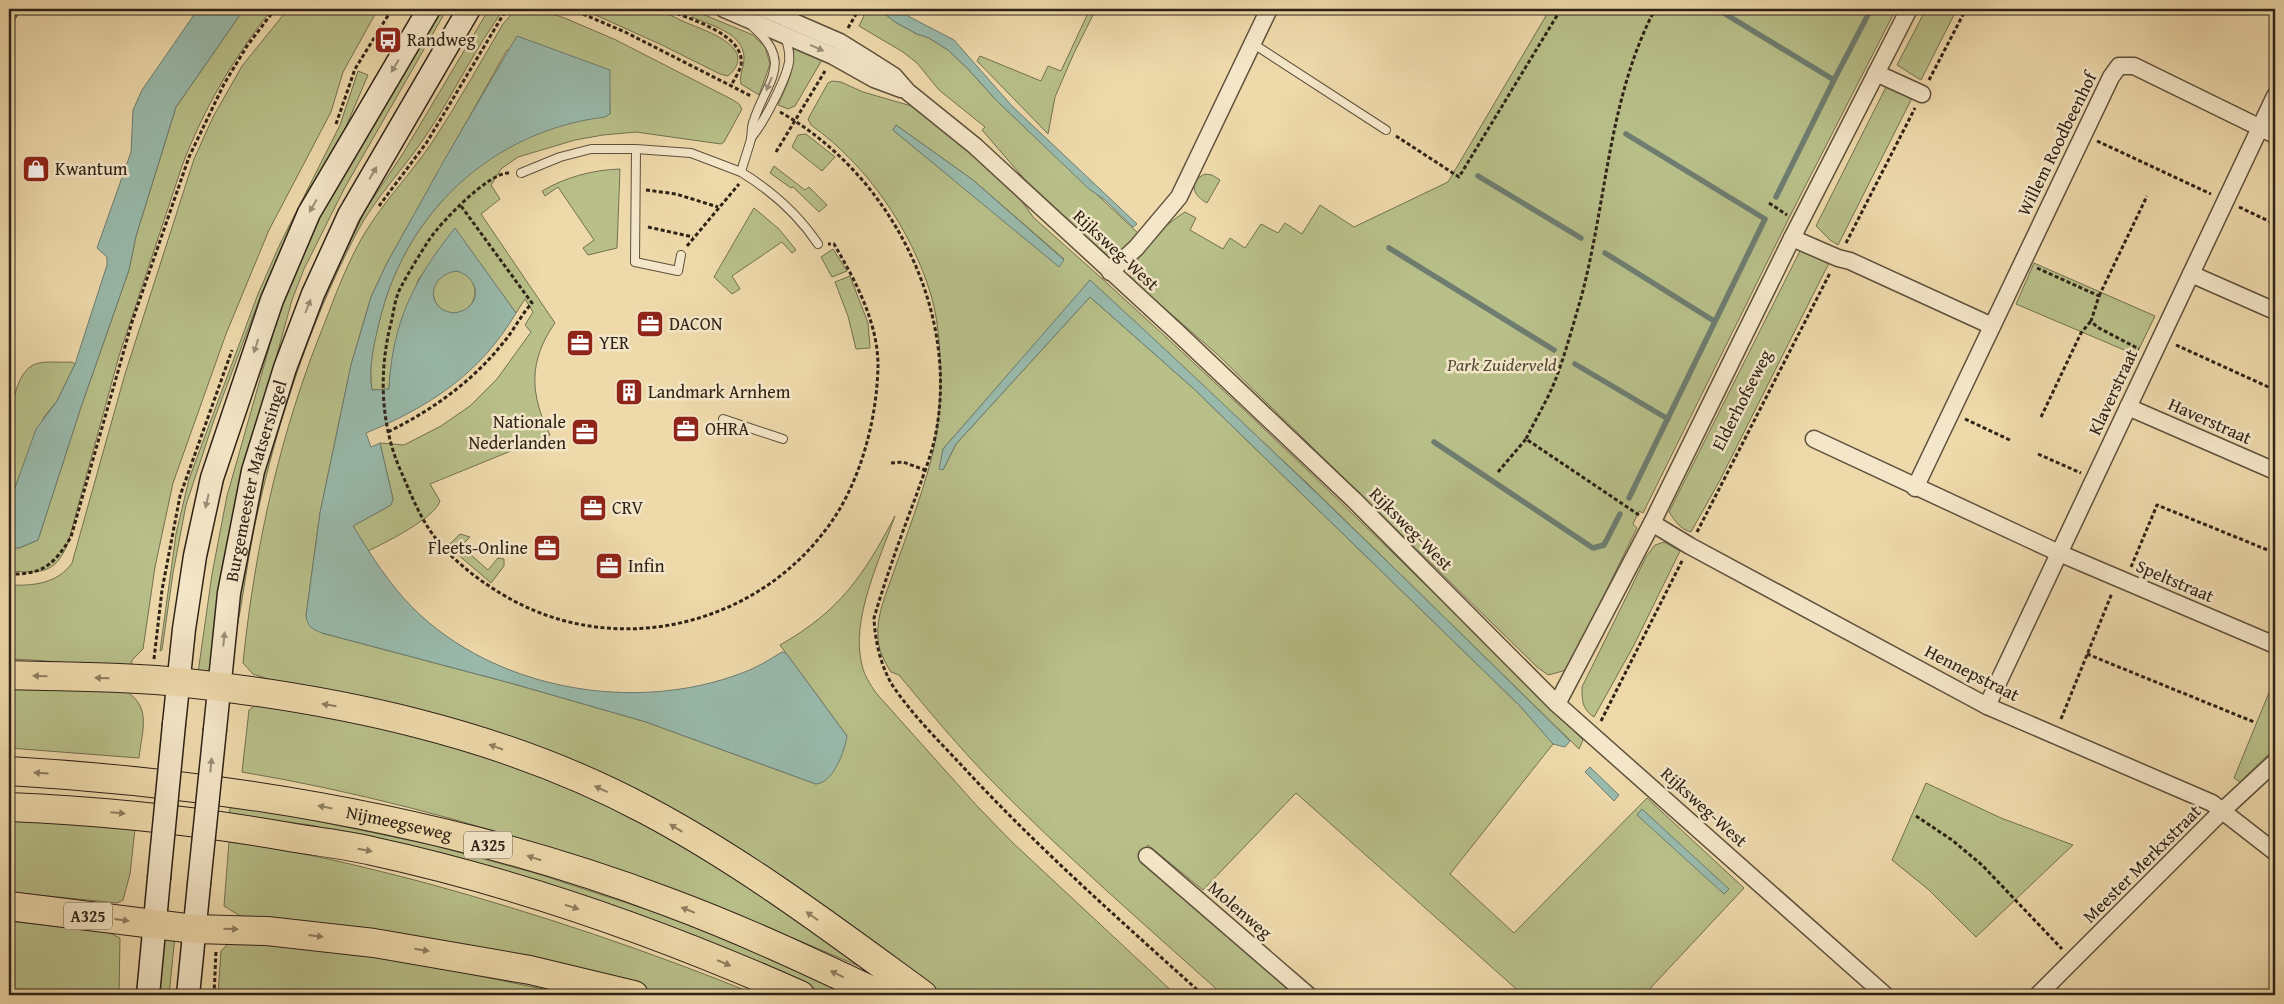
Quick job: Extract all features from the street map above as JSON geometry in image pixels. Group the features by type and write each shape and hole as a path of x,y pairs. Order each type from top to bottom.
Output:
{"highway":[{"path":"9,675 178,682 349,708 430,726 573,776 646,810 739,865 923,995"},
{"name":"Nijmeegseweg","path":"9,771 137,780 261,796 326,807 463,838 591,876 666,901 760,938 881,995"},
{"name":"Nijmeegseweg","path":"9,807 69,809 160,817 372,851 498,883 619,922 713,958 800,995"},
{"name":"A325","path":"9,906 194,929 267,930 430,952 530,970 634,995"}],"main road":[{"name":"Burgemeester Matsersingel","path":"148,995 178,682 195,556 212,478 272,300 309,213 429,9"},
{"name":"Burgemeester Matsersingel","path":"188,995 229,593 253,471 285,368 313,294 349,215 469,9"}],"street":[{"name":"Rijksweg-West","path":"724,9 783,34 840,43"},
{"path":"1110,272 1136,248 1179,197 1268,9"},
{"name":"Elderhofseweg","path":"1558,704 1652,523 1792,238 1909,9"},
{"name":"Rijksweg-West","path":"769,11 840,43 894,76 908,92 975,146 1184,339 1354,500 1558,704 1885,995"},
{"name":"Willem Roodbeenhof","path":"1915,488 2110,77 2119,66 2134,66 2260,128"},
{"path":"1876,72 1922,94"},
{"name":"Klaverstraat","path":"1987,706 2275,96"},
{"path":"2260,128 2275,135"},
{"path":"1792,238 1838,258 1850,261 1992,326"},
{"path":"2191,274 2275,311"},
{"name":"Haverstraat","path":"2128,407 2275,471"},
{"path":"1814,439 1915,488 2059,553"},
{"name":"Hennepstraat","path":"1652,523 1690,546 1987,706 2203,799 2275,852"},
{"name":"Speltstraat","path":"2059,553 2275,645"},
{"name":"Meester Merkxstraat","path":"2038,995 2221,812 2275,762"},
{"name":"Molenweg","path":"1147,856 1308,995"}],"lane":[{"path":"751,138 762,126 788,64 788,48 783,34 769,11"},
{"path":"740,15 766,39 774,54 776,67 753,121 751,138 741,172"},
{"path":"1252,43 1386,130"},
{"path":"521,173 560,157 591,149 636,149 691,153 741,172 767,188 818,244"},
{"path":"636,149 635,262 678,271 682,255"},
{"path":"723,419 783,439"}],"path":[{"path":"9,574 26,574 43,569 59,557 71,537 132,322 189,157 224,84 247,46 275,9"},
{"path":"374,212 417,156 504,15 511,9"},
{"path":"571,9 625,32 761,102"},
{"path":"665,9 726,36 735,44 740,54 741,63 730,86"},
{"path":"776,152 796,121 858,9"},
{"path":"1386,130 1459,177 1561,9"},
{"path":"1498,472 1526,439 1555,382 1581,297 1604,185 1614,124 1642,33 1655,9"},
{"name":"Elderhofseweg","path":"1598,725 1966,9"},
{"path":"770,107 796,121 833,148 876,197 902,237 920,274 932,321 939,361 939,401 934,442 874,618 875,640 891,682 938,740 1020,826 1096,899 1203,995"},
{"path":"2083,135 2275,224"},
{"path":"521,173 502,172 470,195 431,237 400,288 388,335 382,383 387,427 397,464 423,520 472,574 501,594 531,610 598,628 664,627 691,622 729,608 761,591 782,575 809,549 834,518 856,474 866,442 872,413 878,364 869,318 855,280 834,244 818,244"},
{"path":"635,225 692,238 740,183 741,172"},
{"path":"636,189 676,194 718,208"},
{"path":"2041,417 2081,333 2091,321 2099,296 2147,196"},
{"path":"388,432 413,419 447,397 473,376 503,343 532,303 460,205"},
{"path":"2022,262 2099,296"},
{"path":"2091,321 2096,327 2153,356"},
{"path":"2161,338 2275,390"},
{"path":"1951,412 2012,441"},
{"path":"1526,439 1652,523"},
{"path":"2038,454 2094,479"},
{"path":"891,463 903,462 925,470"},
{"path":"2060,719 2087,654 2157,505 2275,553"},
{"path":"2087,654 2254,722"},
{"path":"1916,816 1952,840 1982,865 2073,961"}],"green space":[{"path":"635,8 661,11 727,42 734,49 738,57 736,66 728,76 720,74 662,45 582,9"},
{"path":"244,9 272,9 233,64 210,103 182,166 119,356 68,543 58,561 45,570 29,572 9,571 9,547 19,548 38,540 81,407 129,270 136,236 176,107"},
{"path":"288,9 378,9 343,72 331,112 269,230 226,334 173,483 155,567 143,649 132,660 131,669 9,659 9,585 27,585 44,582 59,575 72,563 125,374 194,159 213,117 242,66"},
{"path":"440,9 447,9 344,189 304,269 292,300 241,485 211,674 198,673 212,574 227,496 282,302 316,222"},
{"path":"489,9 504,9 484,38 429,131 363,222 322,306 283,416 262,491 236,633 240,589 260,486 284,403 323,298 366,209 402,155"},
{"path":"516,9 539,9 616,40 733,100 742,109 724,142 721,144 636,132 603,135 575,140 518,157 501,169 491,185 500,199 481,214 555,323 540,351 535,378 539,406 550,435 430,484 440,501 436,508 420,522 368,551 353,526 391,505 393,499 380,443 404,445 441,426 470,406 497,379 531,332 525,325 533,312 525,299 516,313 455,229 418,280 390,375 389,389 372,390 371,363 376,336 389,289 401,261 435,209 456,186 480,166 505,149 542,131 610,114 609,70 507,50 387,263 371,297 351,365 320,513 306,616 322,633 514,684 646,722 816,784 847,736 780,645 819,619 835,605 861,574 895,516 863,609 859,647 862,665 869,683 977,806 1013,843 1176,995 939,995 565,758 485,728 423,710 268,679 253,674 243,663 262,533 282,447 309,363 342,278 371,224 433,141 503,24"},
{"path":"862,9 879,9 895,22 929,38 948,50 997,101 1138,233 1121,251 1106,254 1034,190 982,130 985,127 939,90 917,63 903,52 859,26 864,16"},
{"path":"1090,9 1096,9 1055,97 1048,134 977,61 980,56 1041,81 1048,66 1061,71"},
{"name":"Park Zuiderveld","path":"1550,9 1896,9 1791,214 1643,513 1639,511 1633,524 1637,528 1570,664 1563,671 1548,675 1537,667 1218,355 1130,278 1136,259 1151,240 1185,212 1196,218 1190,230 1223,249 1230,238 1245,248 1261,224 1278,233 1285,223 1302,234 1320,205 1354,227 1448,182"},
{"path":"1926,9 1957,9 1921,80 1897,65"},
{"path":"695,11 753,35 765,47 770,64 759,95 741,84 744,58 743,49 738,42 725,31 692,17"},
{"path":"793,43 823,58 795,106 788,109 778,105 792,68"},
{"path":"358,71 368,75 345,129 282,247 259,300 214,420 186,505 173,573 162,650 160,651 176,534 189,479 258,294 280,244 340,125"},
{"path":"832,81 841,82 863,92 915,107 961,144 1015,192 1034,218 1175,345 1312,475 1583,740 1579,749 1307,483 1090,281 943,449 943,470 956,444 1090,297 1193,388 1519,705 1550,739 1553,744 1450,874 1514,933 1647,798 1744,888 1644,995 1523,995 1296,793 1203,890 1148,845 1139,860 1298,995 1223,995 1104,888 1017,806 966,753 899,675 891,672 878,641 880,612 914,516 935,443 940,393 938,331 931,295 922,270 912,246 899,223 884,200 851,159 811,125 808,119 828,83","holes":["896,125 973,180 1064,259 1059,266 893,130"]},
{"path":"1886,87 1912,98 1838,245 1816,226"},
{"path":"806,134 835,157 822,171 792,147 798,135"},
{"path":"774,166 805,190 809,187 827,205 819,212 793,187 791,188 770,173"},
{"path":"620,169 617,248 588,255 583,248 594,240 558,187 545,196 542,191 580,175"},
{"path":"1205,174 1212,175 1220,180 1207,203 1198,196 1194,187 1196,179"},
{"path":"754,208 779,229 796,250 792,253 782,242 732,276 740,289 732,294 714,277"},
{"path":"1802,247 1830,261 1719,482 1691,532 1687,531 1678,524 1669,512"},
{"path":"833,249 847,271 832,277 821,257"},
{"path":"2034,263 2155,316 2136,355 2016,304"},
{"path":"454,271 469,277 475,292 469,307 454,313 439,307 433,292 439,277"},
{"path":"850,276 868,323 870,348 856,349 848,316 835,282"},
{"path":"72,362 75,364 57,401 44,417 16,486 9,498 9,447 12,406 23,374 37,363"},
{"path":"460,534 470,537 461,546 488,570 498,558 504,559 504,566 491,583 448,546"},
{"path":"1664,542 1680,551 1634,645 1594,717 1587,711 1584,704 1582,687 1646,557 1655,545"},
{"path":"2275,678 2275,748 2240,782 2234,778"},
{"path":"9,679 126,691 134,698 142,712 143,729 139,758 9,748"},
{"path":"257,704 466,743 664,830 888,979 731,913 572,855 409,807 326,788 242,772 249,710"},
{"path":"1926,783 2001,818 2073,845 1976,937 1929,890 1892,860"},
{"path":"231,803 432,845 535,873 685,922 761,953 851,995 829,995 733,953 627,911 505,873 311,825 229,815"},
{"path":"9,819 135,829 130,874 123,900 117,903 9,892"},
{"path":"229,842 279,849 328,859 468,895 552,920 635,948 757,995 653,995 575,976 245,919 224,906"},
{"path":"9,921 110,933 120,938 119,995 9,995"},
{"path":"163,934 175,936 169,995 157,995"},
{"path":"237,941 356,953 407,961 538,988 593,995 218,995 221,951 229,943"}],"shaded area":[{"path":"198,9 244,9 176,107 136,236 129,270 81,407 38,540 19,548 9,547 9,498 16,485 36,429 57,401 75,364 107,265 107,257 97,248 131,152 133,110 142,90"},
{"path":"879,9 908,9 906,15 954,40 1012,106 1137,224 1133,227 1105,200 1089,189 997,101 948,50 929,38 895,22"},
{"path":"517,36 610,70 610,114 605,117 564,125 526,139 491,159 459,184 432,213 409,246 392,283 379,323 371,365 372,390 389,389 395,343 408,303 428,265 455,228 516,313 502,335 486,354 451,386 411,412 366,433 371,447 380,443 393,499 391,505 353,526 388,579 413,608 446,636 484,659 525,675 568,687 613,692 657,692 701,685 742,673 782,652 786,653 847,736 844,750 837,765 828,778 822,782 816,784 646,722 514,684 322,633 309,625 306,616 320,513 351,365 371,297 387,263","holes":["457,271 471,280 474,287 474,300 470,306 454,313 438,306 433,292 435,285 440,279 447,274"]},
{"path":"896,125 973,180 1064,260 1059,267 893,130"},
{"path":"1090,280 1392,566 1570,741 1565,747 1553,744 1519,705 1193,388 1090,297 956,444 943,470 939,469 943,449"},
{"path":"1590,767 1619,795 1614,801 1585,772"},
{"path":"1642,809 1729,889 1724,894 1637,815"}],"waterway":[{"path":"1717,9 1834,80 1776,197"},
{"path":"1834,80 1871,9"},
{"path":"1626,134 1765,219 1629,498"},
{"path":"1478,176 1581,238"},
{"path":"1389,248 1554,350"},
{"path":"1605,253 1714,321"},
{"path":"1575,364 1668,419"},
{"path":"1434,442 1593,548 1604,545 1620,514"}],"place":[{"name":"Randweg","path":"388,40"},
{"name":"Kwantum","path":"36,169"},
{"name":"DACON","path":"650,324"},
{"name":"YER","path":"580,343"},
{"name":"Landmark Arnhem","path":"629,392"},
{"name":"OHRA","path":"686,429"},
{"name":"Nationale Nederlanden","path":"585,432"},
{"name":"CRV","path":"593,508"},
{"name":"Fleets-Online","path":"547,548"},
{"name":"Infin","path":"609,566"}]}
